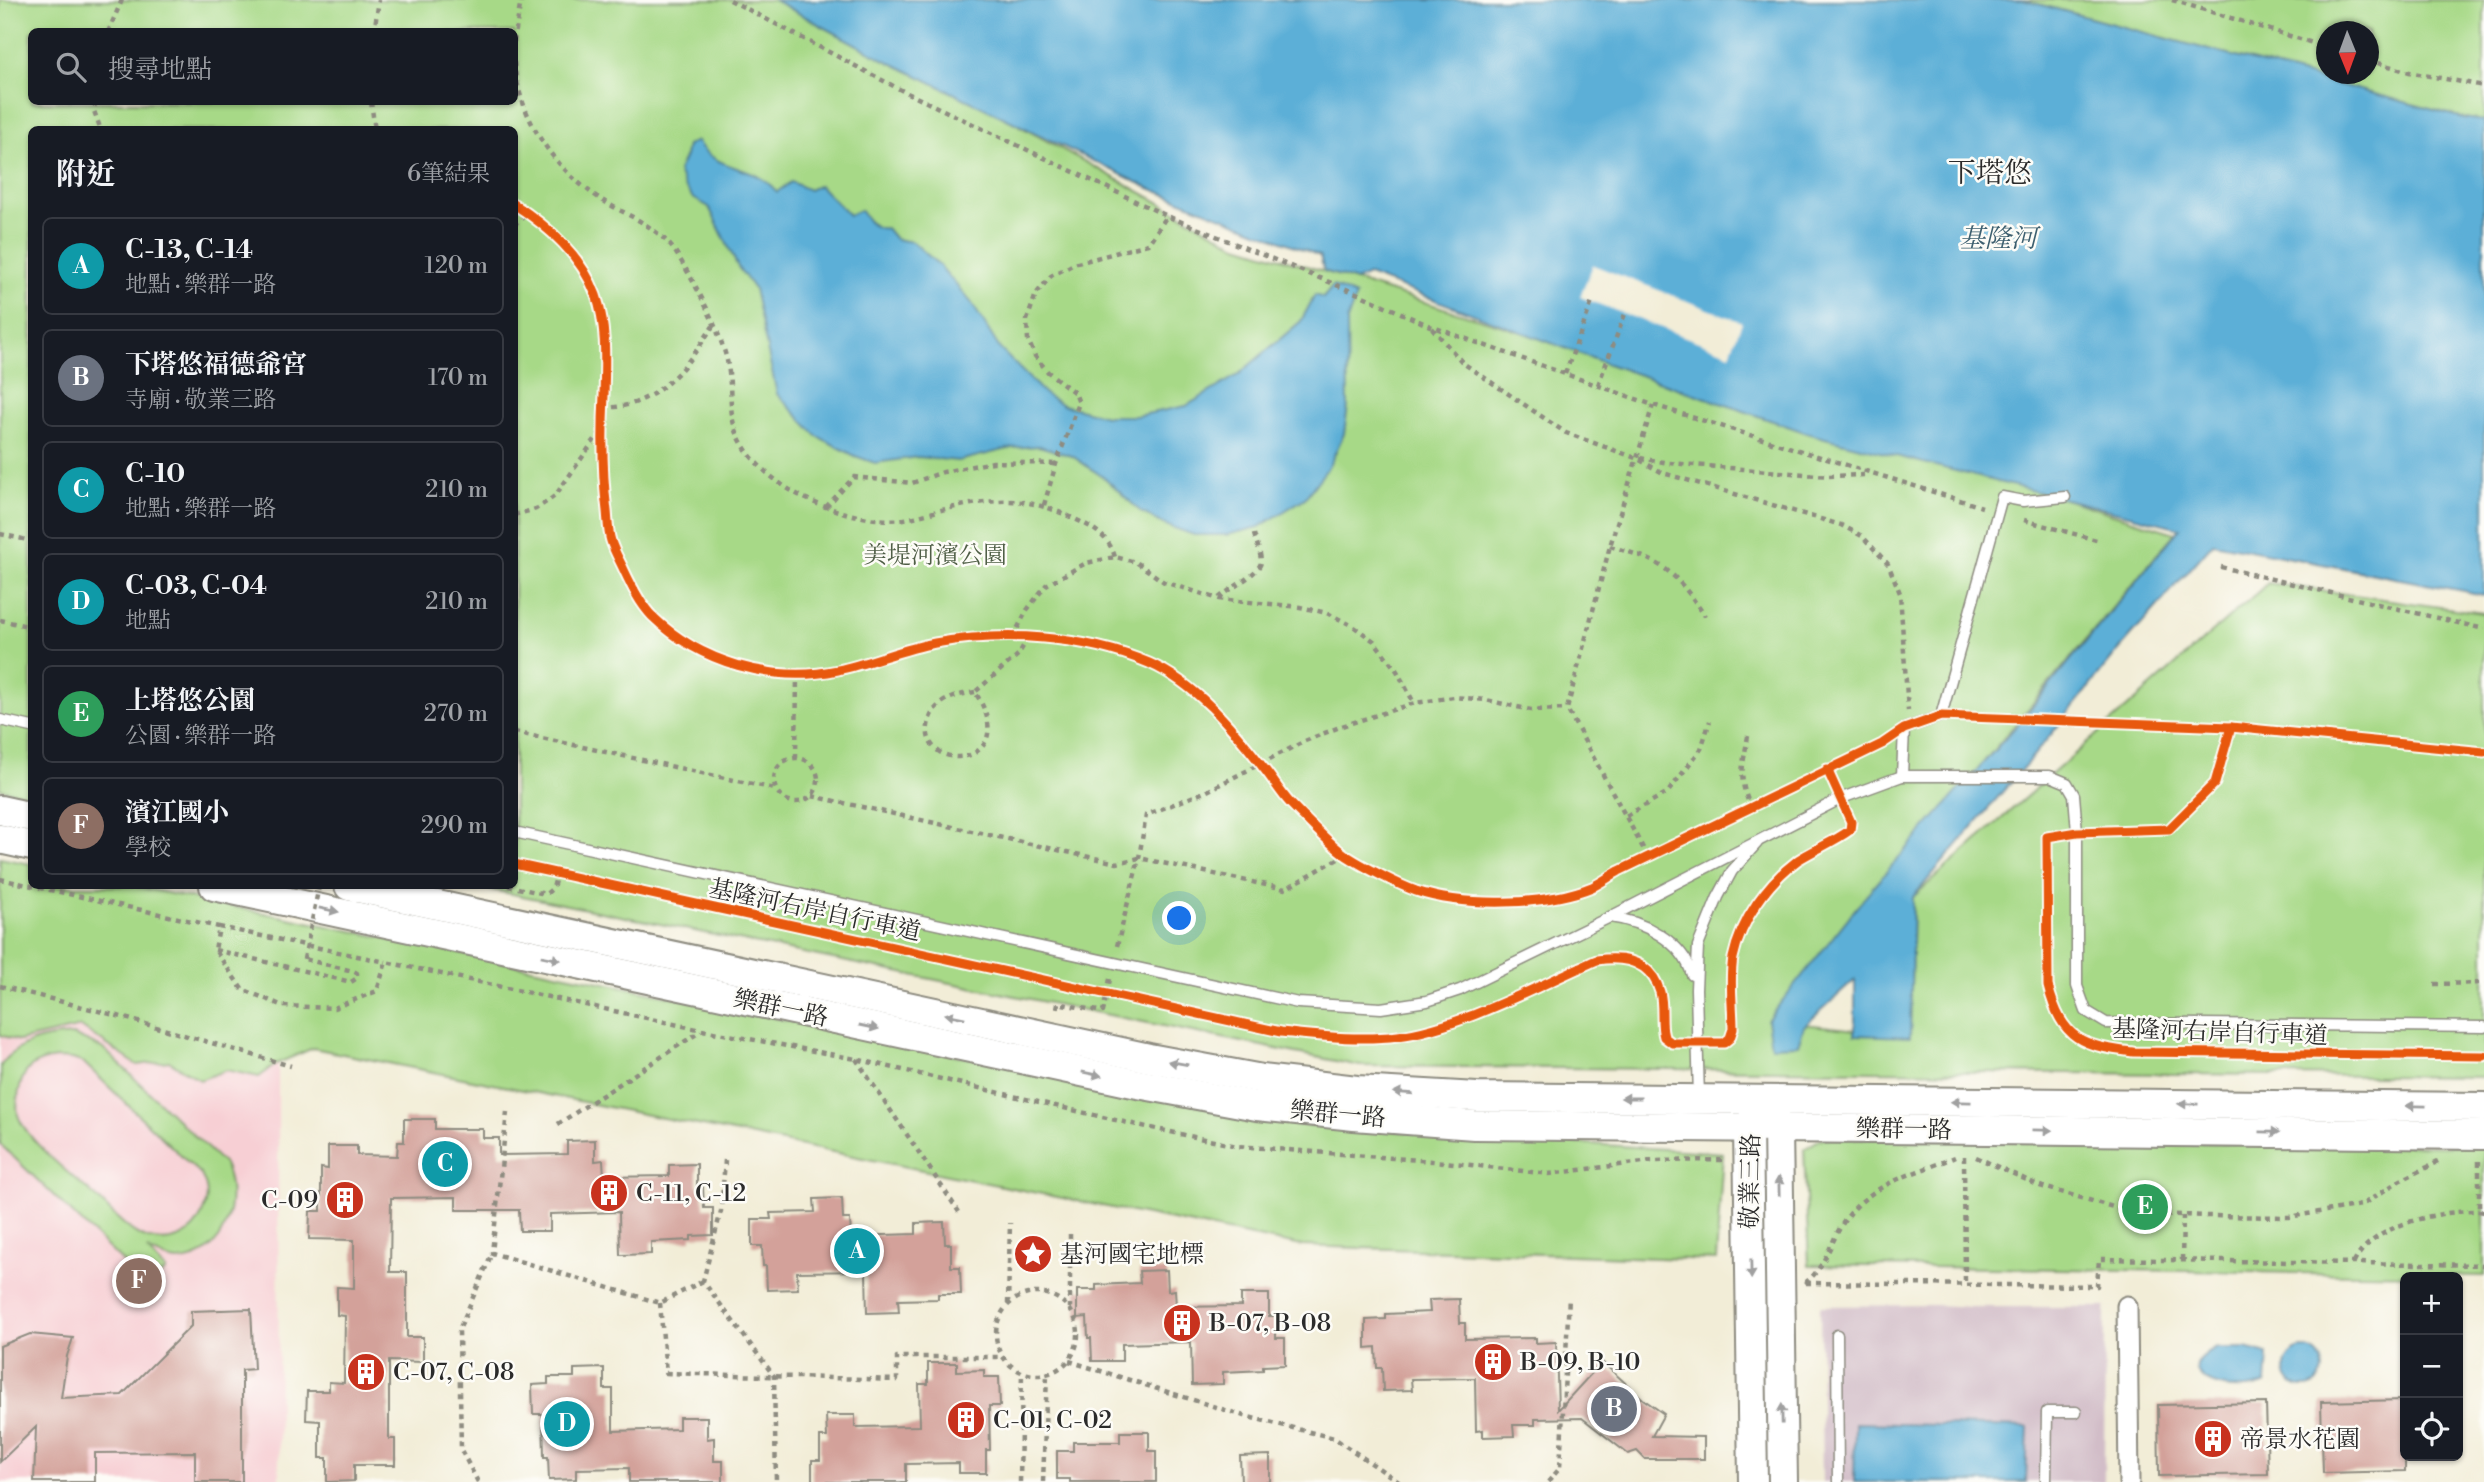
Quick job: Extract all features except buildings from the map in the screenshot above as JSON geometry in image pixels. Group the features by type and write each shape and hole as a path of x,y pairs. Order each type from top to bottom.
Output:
{"main road":[{"path":"0,810 28,816"},
{"path":"0,839 28,845"},
{"name":"樂群一路","path":"228,889 1138,1084 1257,1106 1354,1116 1474,1125 1699,1113 1763,1100 2484,1107"},
{"name":"樂群一路","path":"363,889 1135,1055 1262,1079 1357,1090 1699,1113 1748,1127 2482,1152"},
{"name":"敬業三路","path":"1763,1100 1778,1127 1783,1482"},
{"name":"敬業三路","path":"1753,1482 1748,1127 1763,1100"}],"street":[{"path":"2127,1306 2129,1482"}],"lane":[{"path":"1902,776 1903,729 1941,716 2002,497 2023,502 2065,497"},
{"path":"0,720 28,726"},
{"path":"518,833 1298,1003 1381,1008 1427,1001 1460,990 1610,917 1842,798 1902,776 2050,776 2067,783 2074,795 2077,832 2077,986 2086,1011 2106,1024 2484,1027"},
{"path":"1699,1113 1696,989 1698,946 1732,871 1763,837"},
{"path":"1610,917 1637,922 1669,942 1690,966 1696,989"},
{"path":"1837,1335 1838,1482"},
{"path":"2046,1482 2047,1412 2076,1412"}],"path":[{"path":"110,28 121,0"},
{"path":"379,0 387,21"},
{"path":"375,28 379,0"},
{"path":"516,28 520,0"},
{"path":"730,0 903,91 1167,216 1430,326 1653,405 1997,512 2100,541"},
{"path":"2172,0 2192,3 2316,44"},
{"path":"2379,63 2413,73 2484,86"},
{"path":"518,83 521,99 532,124 555,159 583,188 641,221 677,253 723,346 732,379 732,414 737,436 780,483 804,498 826,507 871,520 905,519 989,500 1019,500 1044,506 1091,527 1112,544 1115,556"},
{"path":"95,105 100,126"},
{"path":"371,105 374,126"},
{"path":"518,220 525,211 538,221"},
{"path":"1044,506 1056,464 1079,404 1075,393 1048,372 1035,356 1028,340 1027,320 1036,294 1051,276 1074,264 1148,244 1167,216"},
{"path":"1565,374 1592,302"},
{"path":"1598,385 1625,314"},
{"path":"603,408 629,405 657,393 676,376 713,326"},
{"path":"1430,326 1463,362 1566,433 1636,458 1663,473 1841,525 1862,536 1888,564 1900,593 1908,710 1903,729"},
{"path":"602,441 604,395"},
{"path":"1648,857 1567,709 1610,546 1653,405"},
{"path":"518,514 536,509 555,496 603,428"},
{"path":"1636,458 1829,476 1873,474"},
{"path":"826,507 854,477 912,483 943,472 993,462 1056,464"},
{"path":"0,534 28,540"},
{"path":"1219,599 1257,571 1261,562 1254,534"},
{"path":"1610,546 1653,561 1672,574 1688,591 1705,617"},
{"path":"1013,637 1027,610 1046,584 1086,563 1115,556 1136,562 1164,582 1219,599 1300,607 1326,613 1353,626 1374,642 1390,661 1415,703"},
{"path":"2221,566 2484,629"},
{"path":"0,620 28,626"},
{"path":"1003,638 1042,639"},
{"path":"975,692 982,703 989,725 983,745 967,757 946,755 937,750 928,731 929,721 940,703 961,694 975,692 1018,655 1028,638"},
{"path":"796,673 796,758"},
{"path":"1116,951 1139,858 1146,815 1207,792 1342,726 1415,703 1454,697 1486,700 1531,710 1567,709"},
{"path":"1626,816 1668,792 1676,783 1701,749 1710,721"},
{"path":"518,733 775,789 787,801 796,803 804,801 817,789 817,772 805,760 788,760 780,764 775,771 775,789"},
{"path":"1748,736 1741,779 1742,789 1751,807"},
{"path":"1252,754 1268,773"},
{"path":"811,796 1118,863 1139,858 1285,889 1345,855"},
{"path":"1740,813 1762,801"},
{"path":"1336,846 1357,861"},
{"path":"1638,862 1659,852"},
{"path":"547,871 571,876"},
{"path":"518,888 546,894 553,888 557,873"},
{"path":"0,879 28,885"},
{"path":"46,889 702,1030 856,1059 1237,1146 1445,1162 1549,1174 1651,1161 1723,1160"},
{"path":"215,950 351,982 357,978 357,973 304,959 318,889"},
{"path":"219,927 215,950 242,989 283,1006 334,1009 377,991 386,962"},
{"path":"1058,1006 1102,1012 1110,979"},
{"path":"2434,984 2484,983"},
{"path":"0,986 118,1016 291,1066"},
{"path":"1096,990 1121,996"},
{"path":"558,1124 702,1030"},
{"path":"856,1059 959,1212"},
{"path":"478,1482 461,1450 459,1330 492,1254 507,1112"},
{"path":"2467,1160 2482,1152"},
{"path":"2354,1263 2359,1251 2389,1228 2438,1216 2481,1211 2482,1152"},
{"path":"1964,1153 1965,1284"},
{"path":"2442,1160 2399,1181 2362,1205 2290,1217 2183,1216 2134,1213 2040,1186 1964,1153 1880,1186 1858,1204 1843,1224 1816,1274 1805,1283 2097,1286 2099,1259 2484,1265"},
{"path":"492,1254 660,1303 703,1281 721,1211 725,1160"},
{"path":"2182,1260 2183,1216"},
{"path":"1008,1305 1010,1223"},
{"path":"1070,1234 1070,1308"},
{"path":"703,1281 774,1376 776,1482"},
{"path":"1040,1293 1060,1299 1070,1308 1077,1321 1079,1335 1076,1349 1069,1361 1047,1374 1022,1373 1011,1366 1002,1356 997,1344 996,1330 999,1316 1008,1305 1019,1296 1040,1293"},
{"path":"1548,1482 1560,1468 1569,1297"},
{"path":"660,1303 666,1373 897,1380 897,1357 1002,1356"},
{"path":"1069,1361 1244,1416 1334,1438 1399,1482"},
{"path":"1020,1482 1022,1373"},
{"path":"1043,1482 1047,1374"}],"shaded area":[{"path":"81,1027 137,1065 169,1061 200,1080 226,1070 259,1077 278,1063 279,1482 0,1482 0,1035 19,1041"},
{"path":"1820,1306 2105,1307 2104,1482 1822,1482"}],"green space":[{"name":"美堤河濱公園","path":"0,0 790,0 1235,244 2175,533 1768,1020 1910,1036 1913,897 2268,583 2484,613 2484,1077 1360,1066 488,889 518,889 518,126 28,126 28,795 0,789"},
{"path":"2023,0 2484,0 2484,121 2337,84 2379,84 2379,21 2316,21 2316,78"},
{"path":"0,858 28,863 28,889 148,889 1291,1124 1723,1153 1716,1260 1302,1246 313,1048 278,1063 259,1077 226,1070 200,1080 169,1061 137,1065 81,1027 19,1041 0,1035"},
{"path":"73,1035 104,1049 224,1164 229,1178 229,1210 218,1239 194,1258 178,1261 166,1259 147,1250 166,1270 150,1288 0,1144 1,1065 24,1045","holes":["57,1058 84,1063 201,1175 206,1186 206,1203 199,1220 188,1233 164,1241 133,1232 30,1136 18,1115 18,1095 23,1077 34,1064"]},
{"path":"1822,1138 2484,1146 2484,1276 2463,1276 2463,1272 2400,1272 2400,1275 1809,1265 1804,1149"}],"water":[{"name":"基隆河","path":"774,0 2023,0 2316,78 2316,84 2337,84 2484,121 2484,595 2213,543 2118,651 1913,897 1910,1037 1855,1035 1855,980 1804,1026 1798,1045 1771,1046 1767,1020 1872,888 2017,725 2180,528 1813,435 1605,363 1368,275 1356,281 1324,271 1320,256 1149,188 885,60"},
{"path":"697,141 715,159 757,176 777,192 791,182 809,190 819,185 849,215 860,210 871,223 886,228 895,239 913,242 940,266 971,302 1000,349 1046,395 1063,405 1106,416 1136,416 1186,406 1238,375 1301,321 1315,295 1323,298 1333,286 1356,296 1347,321 1348,406 1344,434 1329,466 1305,498 1259,527 1227,535 1194,535 1165,525 1141,512 1106,479 1072,456 1039,446 1012,448 958,461 918,457 875,463 855,456 817,436 777,394 754,289 738,267 709,207 693,198 678,171 687,145"},
{"path":"2217,1348 2246,1348 2268,1354 2266,1383 2235,1388 2207,1381 2199,1375 2197,1366 2202,1357"},
{"path":"2304,1349 2318,1354 2323,1368 2318,1382 2304,1387 2290,1382 2285,1368 2290,1354"},
{"path":"1855,1423 2028,1427 2026,1482 1854,1482"}],"pier":[{"path":"1593,265 1742,322 1730,354 1580,297"}],"cycle path":[{"path":"518,207 539,222 573,255 596,295 604,344 603,453 610,538 640,600 652,616 671,632 692,646 738,666 788,674 838,670 935,643 989,637 1071,641 1124,654 1166,672 1212,707 1290,803 1340,851 1371,870 1416,891 1481,902 1529,901 1573,893 1595,885 1882,744 1904,729 1941,716 2231,727 2484,752"},
{"name":"基隆河右岸自行車道","path":"2231,727 2215,783 2169,829 2077,832 2047,837 2048,986 2060,1018 2068,1029 2087,1043 2133,1052 2484,1056"},
{"name":"基隆河右岸自行車道","path":"518,865 1281,1032 1325,1036 1383,1037 1422,1031 1473,1015 1597,960 1627,960 1643,967 1656,982 1661,998 1664,1037 1672,1043 1724,1043 1730,1038 1733,1029 1733,958 1749,916 1766,891 1787,869 1850,830 1851,822 1827,769"}],"place":[{"name":"C-10","path":"445,1164"},
{"name":"C-11, C-12","path":"609,1193"},
{"name":"C-09","path":"345,1200"},
{"name":"上塔悠公園","path":"2145,1207"},
{"name":"C-13, C-14","path":"857,1251"},
{"name":"基河國宅地標","path":"1033,1254"},
{"name":"濱江國小","path":"139,1281"},
{"name":"B-07, B-08","path":"1182,1323"},
{"name":"B-09, B-10","path":"1493,1362"},
{"name":"C-07, C-08","path":"366,1372"},
{"name":"下塔悠福德爺宮","path":"1614,1409"},
{"name":"C-01, C-02","path":"966,1420"},
{"name":"C-03, C-04","path":"567,1424"},
{"name":"帝景水花園","path":"2213,1439"}],"district":[{"name":"下塔悠","path":"1990,172"}]}
